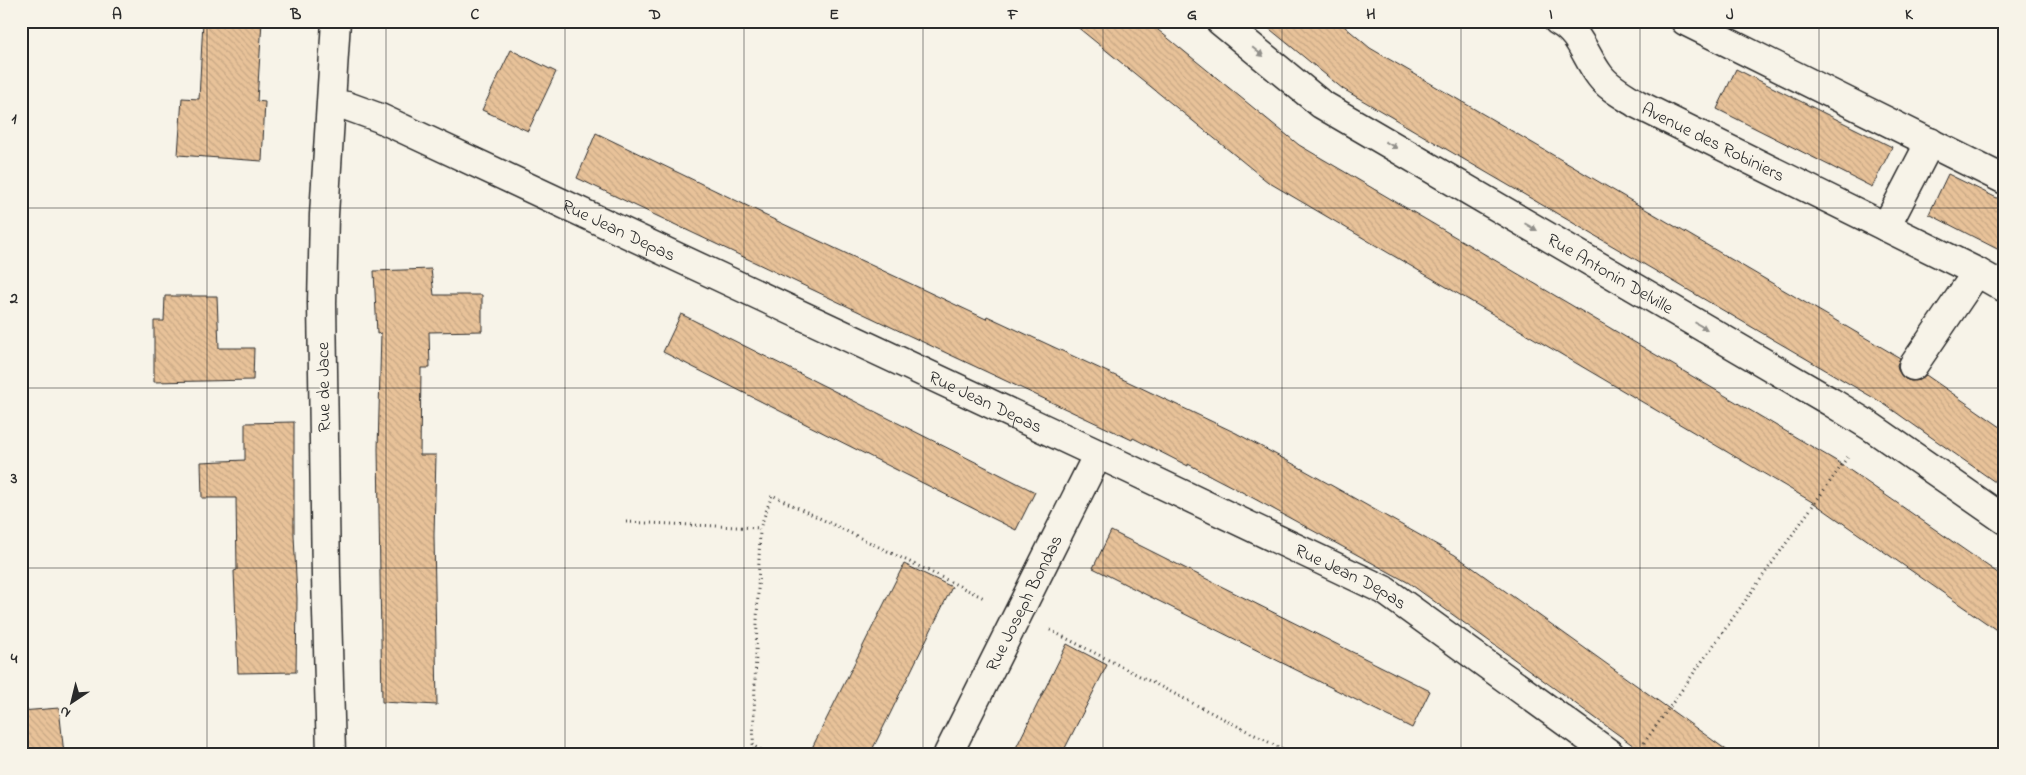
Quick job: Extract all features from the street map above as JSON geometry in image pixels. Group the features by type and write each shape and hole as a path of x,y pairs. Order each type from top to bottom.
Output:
{"street":[{"name":"Rue de Jace","path":"331,754 322,303 324,215 336,21"},
{"name":"Rue Antonin Delville","path":"1220,21 1321,104 1870,426 2005,520"},
{"path":"1685,21 2005,180"},
{"name":"Avenue des Robiniers","path":"1565,23 1578,38 1600,77 1637,104 1977,272 2005,288"},
{"name":"Rue Jean Depas","path":"332,104 347,106 380,118 1384,590 1610,754"},
{"path":"1886,227 1930,142"},
{"path":"1913,366 1977,272"},
{"name":"Rue Joseph Bondas","path":"948,754 1098,454"}],"path":[{"path":"1642,746 1870,426"},
{"path":"752,754 760,528 772,495 1018,614 1292,754"},
{"path":"626,522 760,528"},
{"path":"752,746 770,754"}],"building":[{"path":"203,21 262,21 257,101 265,102 262,161 178,155 182,98 199,99"},
{"path":"1070,21 1147,21 1299,145 1838,462 2005,578 2005,636 1814,503 1268,182"},
{"path":"1260,21 1338,21 1370,48 1900,358 1897,365 1899,372 1905,379 1911,381 1919,380 1926,375 2005,430 2005,489 1884,404 1343,89"},
{"path":"511,50 556,72 528,131 482,110"},
{"path":"1736,69 1892,147 1872,187 1717,109"},
{"path":"596,133 762,214 986,319 987,316 1133,384 1236,433 1297,466 1455,555 1732,754 1645,754 1409,583 1242,492 1133,438 1132,440 577,178"},
{"path":"1948,174 2005,202 2005,253 1929,214"},
{"path":"431,269 434,295 482,295 482,331 429,332 430,368 421,368 420,455 436,455 434,535 437,705 382,702 378,449 381,333 377,334 374,271"},
{"path":"165,296 217,296 219,348 254,348 253,380 154,382 154,321 164,321"},
{"path":"681,314 1035,492 1016,530 663,352"},
{"path":"294,422 294,535 297,598 296,672 238,673 234,571 237,570 236,498 202,498 201,462 245,460 245,423"},
{"path":"1111,531 1430,691 1412,728 1093,568"},
{"path":"904,564 952,587 870,754 809,754"},
{"path":"1067,644 1107,665 1062,754 1013,754"},
{"path":"59,708 64,754 21,754 21,711"}]}
